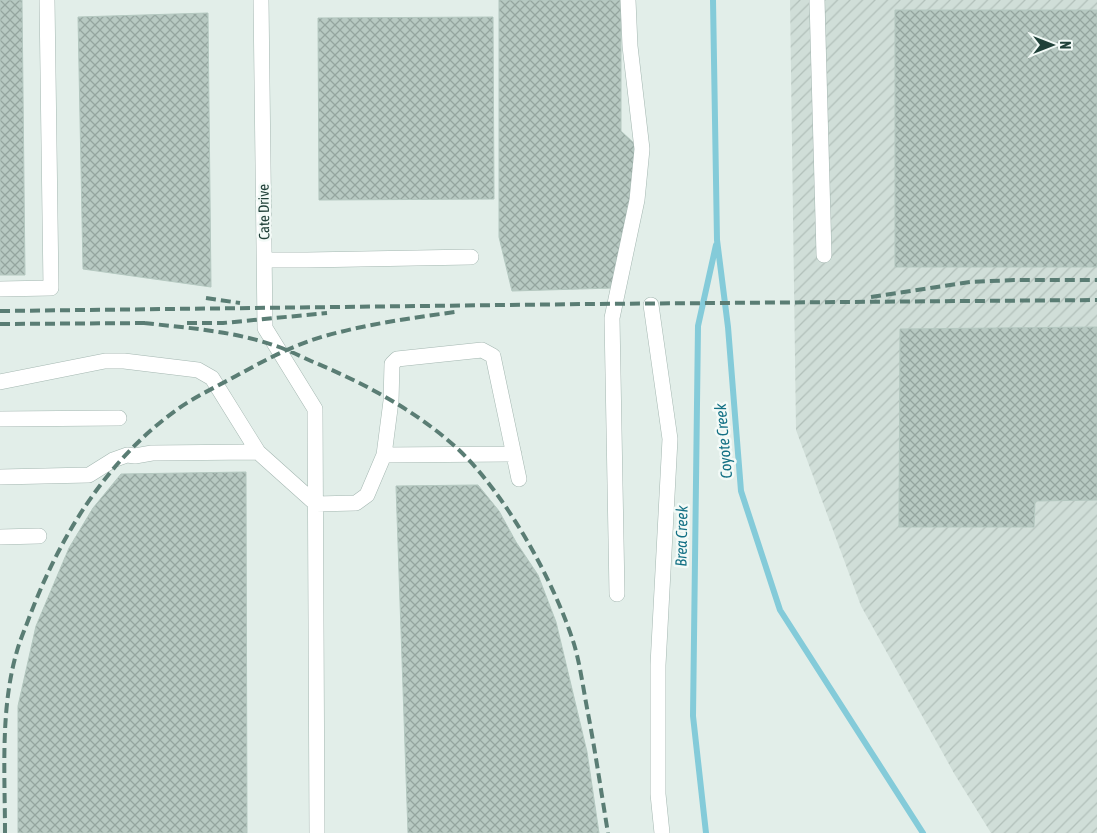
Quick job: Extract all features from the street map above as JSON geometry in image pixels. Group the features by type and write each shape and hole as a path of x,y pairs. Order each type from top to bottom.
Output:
{"street":[{"path":"0,289 51,288 47,0"},
{"name":"Cate Drive","path":"261,0 265,328 315,409 316,504"},
{"path":"617,594 612,318 637,200 642,149 630,46 628,0"},
{"path":"817,0 824,255"},
{"path":"264,260 472,257"},
{"path":"651,304 670,439 658,665 658,794 662,833"},
{"path":"0,382 105,361 124,361 198,370 212,378 258,452 316,504 356,503 367,495 384,456 391,401 392,364 398,359 482,350 493,356 519,479"},
{"path":"0,419 119,418"},
{"path":"0,477 89,475 113,460 127,455 258,452"},
{"path":"384,456 514,454"},
{"path":"316,504 317,833"},
{"path":"0,537 39,536"}],"shaded area":[{"path":"790,0 1097,0 1097,833 991,833 955,775 861,606 796,430"}],"building":[{"path":"0,0 22,0 25,275 0,275"},
{"path":"499,0 621,0 621,131 637,146 633,198 613,288 512,291 499,237"},
{"path":"895,10 1097,10 1097,267 895,267"},
{"path":"208,13 211,287 83,269 78,17"},
{"path":"493,17 494,199 319,200 318,18"},
{"path":"1097,327 1097,500 1035,501 1034,527 899,527 900,329"},
{"path":"246,472 247,833 18,833 18,706 36,626 69,548 93,508 121,474"},
{"path":"478,485 499,511 516,542 538,575 556,622 587,752 599,833 408,833 396,486"}],"waterway":[{"name":"Coyote Creek","path":"713,0 717,240 728,327 741,491 780,610 923,833"},
{"name":"Brea Creek","path":"706,833 693,716 698,326 716,245"}],"railway":[{"path":"871,297 970,282 1097,280"},
{"path":"206,298 240,303"},
{"path":"0,311 1097,300"},
{"path":"5,833 4,764 6,718 8,695 17,651 41,588 55,559 70,531 106,478 150,431 175,411 205,392 279,353 313,340 357,328 455,312"},
{"path":"187,323 223,323 327,313"},
{"path":"144,323 227,333 260,341 294,353 351,379 408,411 443,436 477,469 511,515 527,541 554,594 574,644 593,739 608,833"},
{"path":"0,324 150,323"}]}
